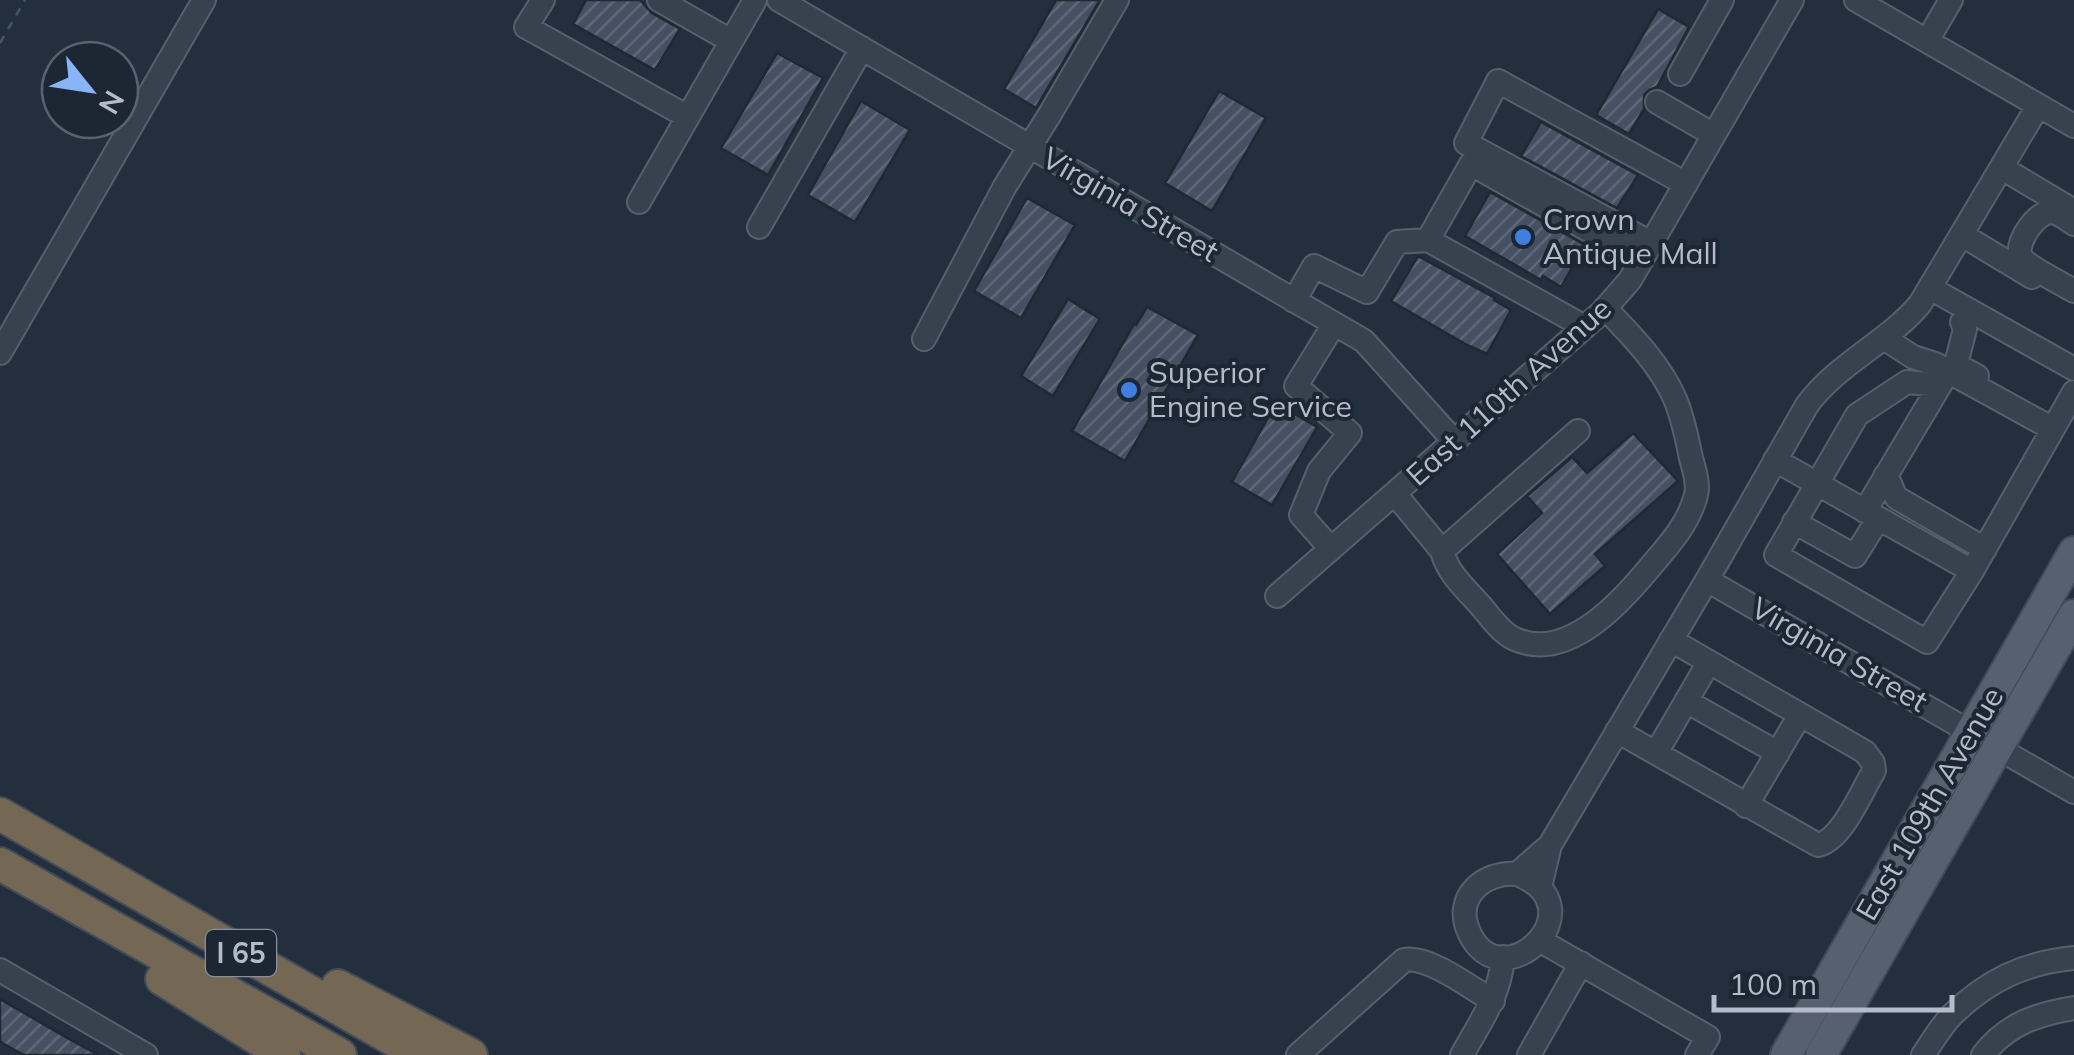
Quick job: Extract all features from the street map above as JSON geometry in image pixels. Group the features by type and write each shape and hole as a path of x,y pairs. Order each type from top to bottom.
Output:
{"highway":[{"name":"I 65","path":"0,814 420,1055"},
{"name":"I 65","path":"0,864 340,1055"},
{"path":"0,872 284,1055"},
{"path":"163,908 370,1000 472,1055"}],"main road":[{"name":"East 109th Avenue","path":"1786,1055 2074,552"},
{"name":"East 109th Avenue","path":"1821,1055 2074,615"}],"street":[{"path":"542,0 526,28 688,117"},
{"path":"660,0 731,42"},
{"path":"640,202 754,0"},
{"name":"Virginia Street","path":"779,0 1364,341 1454,442"},
{"path":"924,339 1005,186 1117,0"},
{"path":"1680,74 1722,0"},
{"name":"East 110th Avenue","path":"1277,596 1606,308 1630,280 1792,0"},
{"path":"1927,41 1951,0"},
{"path":"0,353 198,2"},
{"path":"1871,4 2074,126"},
{"path":"758,227 862,48"},
{"path":"1646,252 1536,191 1466,143 1498,82 1686,184"},
{"path":"1657,102 1714,135"},
{"path":"1540,887 1550,845 1816,393 1841,368 1910,316 2038,106"},
{"path":"1428,240 1471,164 1536,191"},
{"path":"2002,168 2074,211"},
{"path":"2010,256 2040,190"},
{"path":"2010,256 2042,214 2059,214 2074,227"},
{"path":"1962,235 2010,256 2074,301"},
{"path":"1294,301 1314,266 1368,292 1397,242 1428,240 1585,327"},
{"path":"2010,256 2022,257 2074,291"},
{"path":"1930,288 1963,315 2074,368"},
{"path":"1395,494 1442,551 1447,568 1505,634 1518,641 1545,644 1563,640 1590,626 1623,600 1679,533 1697,493 1675,398 1638,342 1606,308"},
{"path":"1794,522 1855,556 1885,476 1941,374 1963,315"},
{"path":"1963,315 1965,329 1956,360 1960,367 2034,408 2048,426"},
{"path":"1331,549 1302,515 1319,470 1350,434 1296,386 1334,324"},
{"path":"1884,338 1941,374 2048,426"},
{"path":"1941,374 1907,382 1857,414 1776,555 1927,642 1972,572 2048,426 2074,392"},
{"path":"1442,551 1578,431"},
{"path":"1775,460 1972,572"},
{"path":"1885,476 1897,498 1985,548"},
{"name":"Virginia Street","path":"1707,580 2074,792"},
{"path":"1617,731 1818,846 1838,833 1874,771 1865,752 1672,640"},
{"path":"1656,753 1709,662"},
{"path":"1686,701 1778,753"},
{"path":"1746,806 1800,715"},
{"path":"1517,874 1550,845"},
{"path":"1504,873 1529,878 1540,887 1550,914 1541,941 1517,956 1503,957 1478,945 1465,920 1471,894 1479,884 1504,873"},
{"path":"1541,941 1708,1036 1697,1055"},
{"path":"1471,1052 1501,980 1503,957"},
{"path":"1298,1055 1404,960 1411,958 1426,962 1493,1000"},
{"path":"1923,1055 1950,1017 1996,980 2043,961 2074,958"},
{"path":"1529,1055 1581,964"},
{"path":"0,970 146,1055"},
{"path":"1983,1055 1994,1041 2038,1014 2074,1008"}],"path":[{"path":"0,43 25,0"}],"building":[{"path":"586,0 640,0 652,13 680,29 655,70 573,24"},
{"path":"1056,0 1100,0 1036,108 1004,89"},
{"path":"1658,9 1689,27 1657,87 1644,95 1644,109 1629,134 1596,115"},
{"path":"777,53 823,78 768,175 721,148"},
{"path":"1219,91 1266,118 1212,211 1165,183"},
{"path":"861,101 910,130 855,222 808,195"},
{"path":"1541,122 1638,175 1617,208 1521,156"},
{"path":"1490,192 1585,245 1561,287 1543,276 1541,280 1465,236"},
{"path":"1027,198 1075,225 1021,318 974,291"},
{"path":"1418,256 1511,310 1487,354 1391,301"},
{"path":"1068,299 1100,319 1053,396 1021,376"},
{"path":"1147,307 1198,335 1125,461 1072,431"},
{"path":"1276,403 1317,427 1272,505 1232,482"},
{"path":"1633,433 1678,481 1595,554 1605,566 1550,614 1497,554 1542,513 1527,496 1572,457 1587,473"},
{"path":"0,999 99,1055 24,1055 4,1044 0,1041"}],"place":[{"name":"Crown Antique Mall","path":"1523,237"},
{"name":"Superior Engine Service","path":"1129,390"}]}
